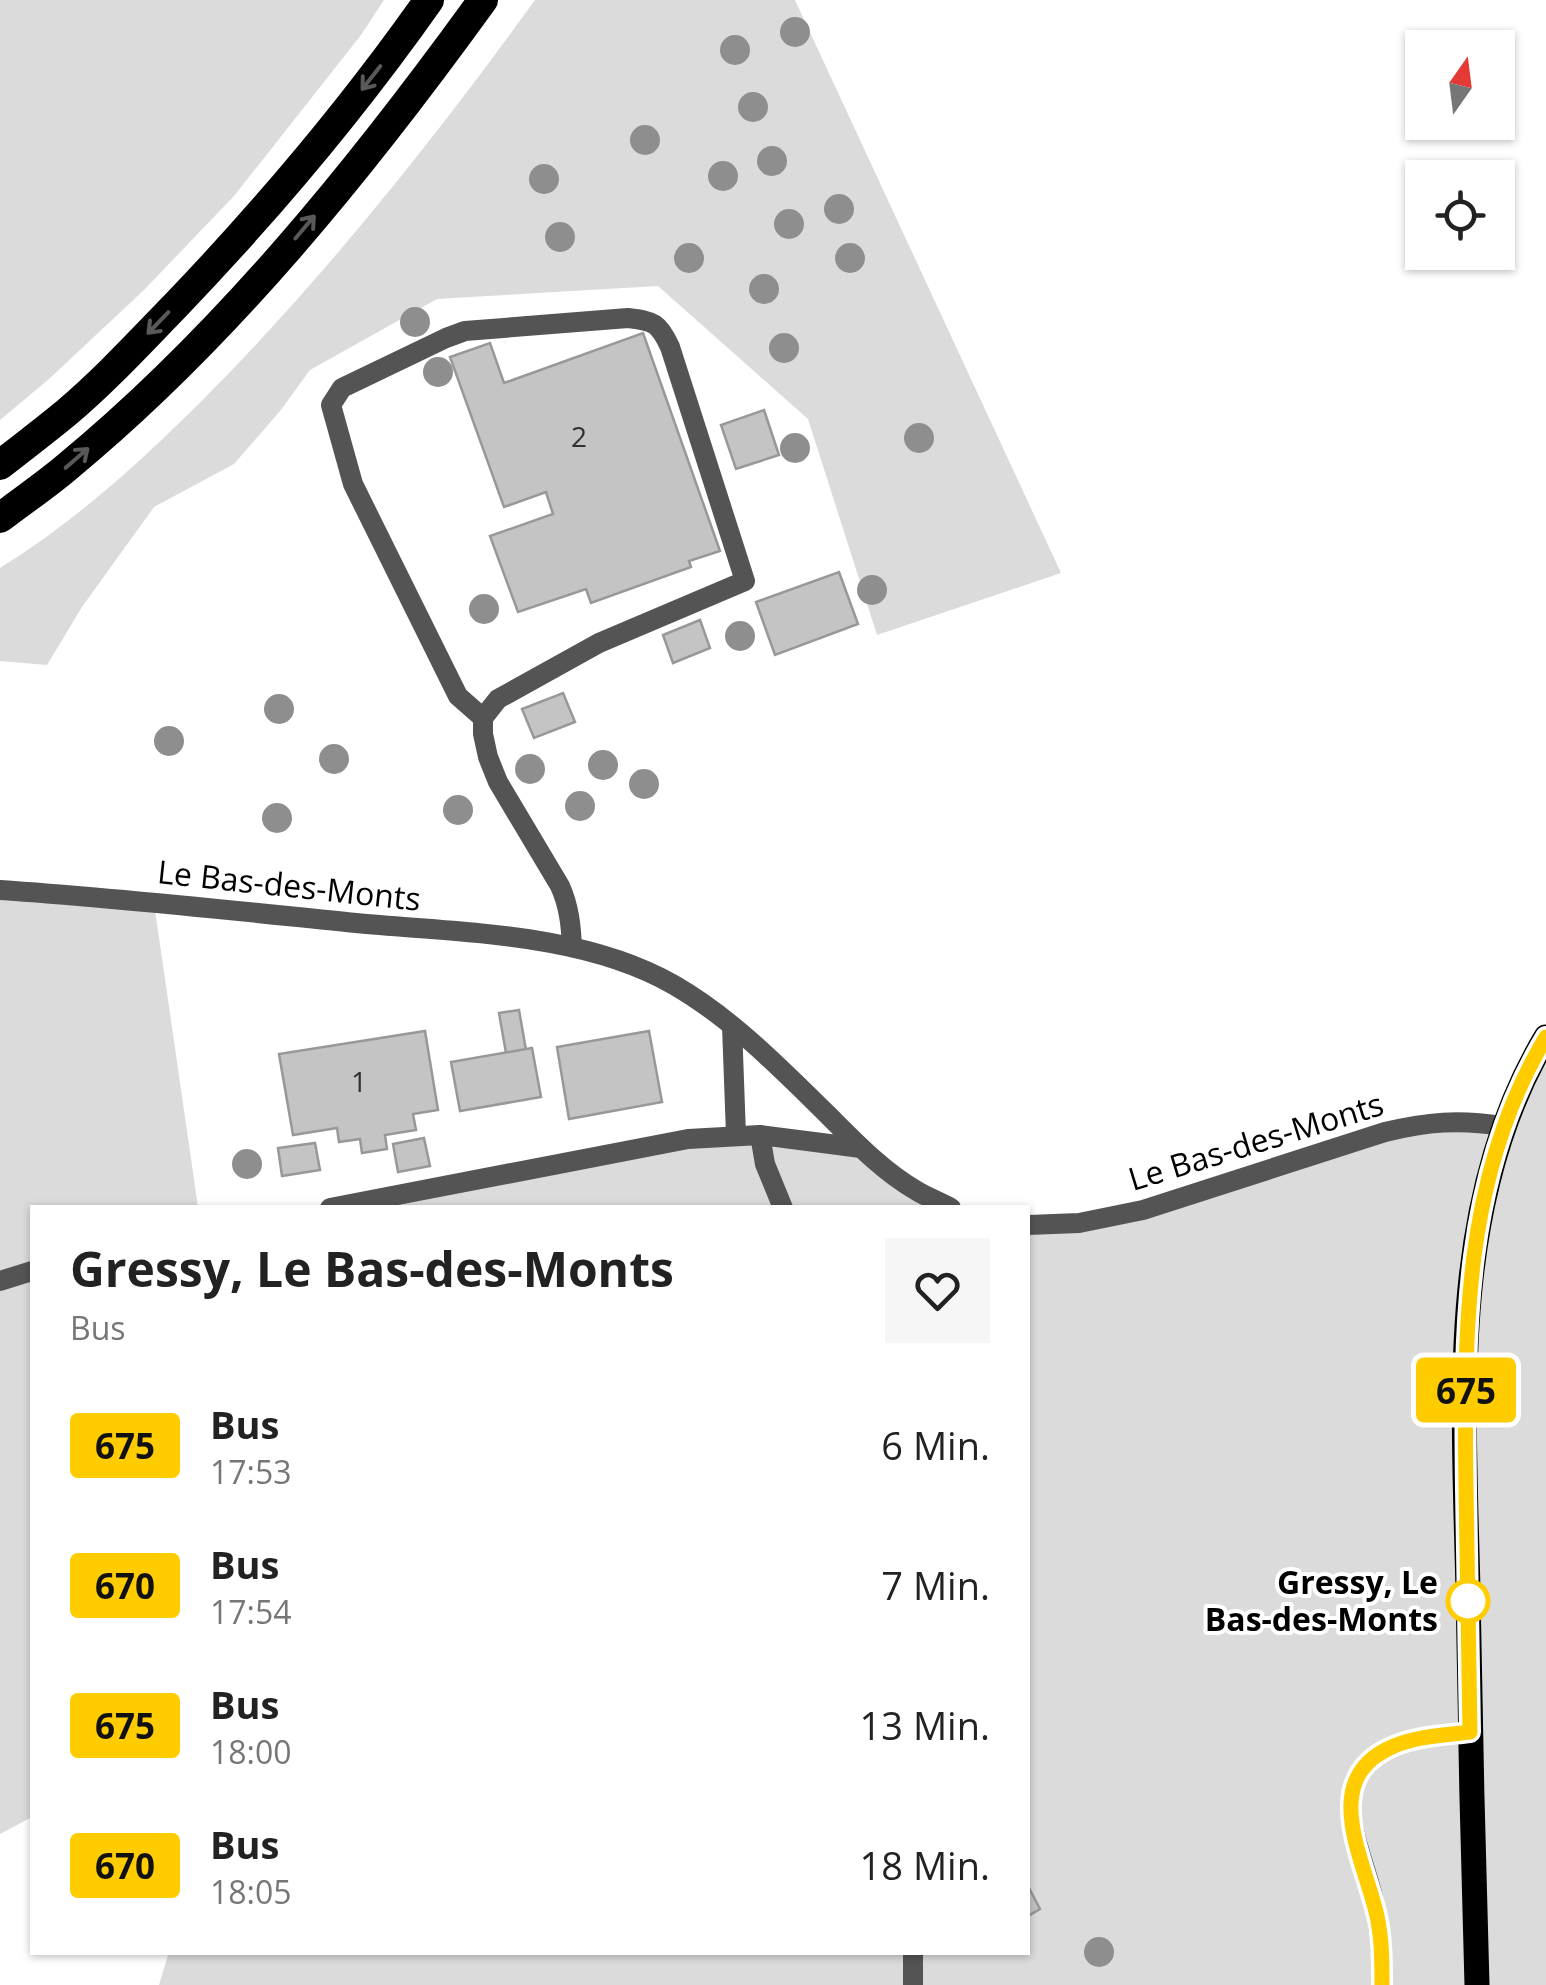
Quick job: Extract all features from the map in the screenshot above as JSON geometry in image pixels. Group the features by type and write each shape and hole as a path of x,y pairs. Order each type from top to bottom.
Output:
{"highway":[{"path":"0,466 68,411 216,264 327,134 430,0"},
{"path":"0,518 66,468 218,324 356,166 483,0"}],"main road":[{"path":"1477,1985 1465,1427 1468,1328 1480,1215 1490,1168 1502,1126 1546,1037"}],"street":[{"path":"484,718 458,696 353,484 331,405 342,388 465,331 628,318 646,320 661,327 670,347 745,582 599,644 498,699 484,718 488,757 498,782 567,901 572,947"},
{"name":"Le Bas-des-Monts","path":"0,890 502,936 572,947 624,962 698,1000 783,1072 861,1148 917,1191 945,1205"},
{"path":"732,1026 736,1135"},
{"name":"Le Bas-des-Monts","path":"1030,1225 1080,1223 1143,1210 1409,1126 1442,1121 1502,1126"},
{"path":"760,1136 765,1164 782,1205"},
{"path":"346,1205 688,1140 760,1136 861,1148"},
{"path":"0,1281 30,1272"},
{"path":"1382,1985 1378,1921 1350,1815 1351,1791 1360,1771 1375,1756 1395,1746 1470,1732"},
{"path":"913,1955 913,1985"}],"shaded area":[{"path":"0,0 384,0 361,35 234,196 144,290 0,420"},
{"path":"535,0 795,0 1061,573 877,635 808,419 658,286 437,299 310,370 234,464 154,507 82,607 47,665 0,661 0,568 63,525 121,477 231,371 389,191"},
{"path":"0,890 154,903 198,1205 30,1205 30,1818 0,1834"},
{"path":"1546,1037 1546,1985 159,1985 168,1955 1030,1955 1030,1225 1079,1223 1385,1132 1502,1126"},
{"path":"688,1139 861,1148 946,1205 346,1205"}],"building":[{"path":"643,333 720,551 689,561 691,567 591,603 586,589 518,612 490,536 553,514 546,492 504,507 450,357 490,343 504,383"},
{"path":"764,410 779,455 736,469 721,425"},
{"path":"839,572 858,624 775,655 756,602"},
{"path":"700,620 710,648 673,663 663,635"},
{"path":"563,693 575,722 534,738 522,709"},
{"path":"519,1010 526,1050 506,1053 499,1013"},
{"path":"425,1031 438,1110 413,1114 416,1130 385,1135 387,1149 362,1153 360,1139 339,1142 337,1128 293,1135 279,1054"},
{"path":"649,1031 662,1102 569,1119 557,1047"},
{"path":"532,1048 541,1097 460,1111 451,1062"},
{"path":"424,1138 430,1166 398,1172 393,1144"},
{"path":"315,1143 320,1170 282,1176 278,1148"},
{"path":"1030,1890 1040,1909 1030,1915"}],"bus line":[{"name":"675","path":"1382,1985 1378,1921 1354,1836 1351,1791 1360,1771 1375,1756 1395,1746 1470,1732 1465,1427 1472,1272 1480,1215 1502,1126 1546,1037"}],"place":[{"name":"Gressy, Le Bas-des-Monts","path":"1468,1601"}]}
